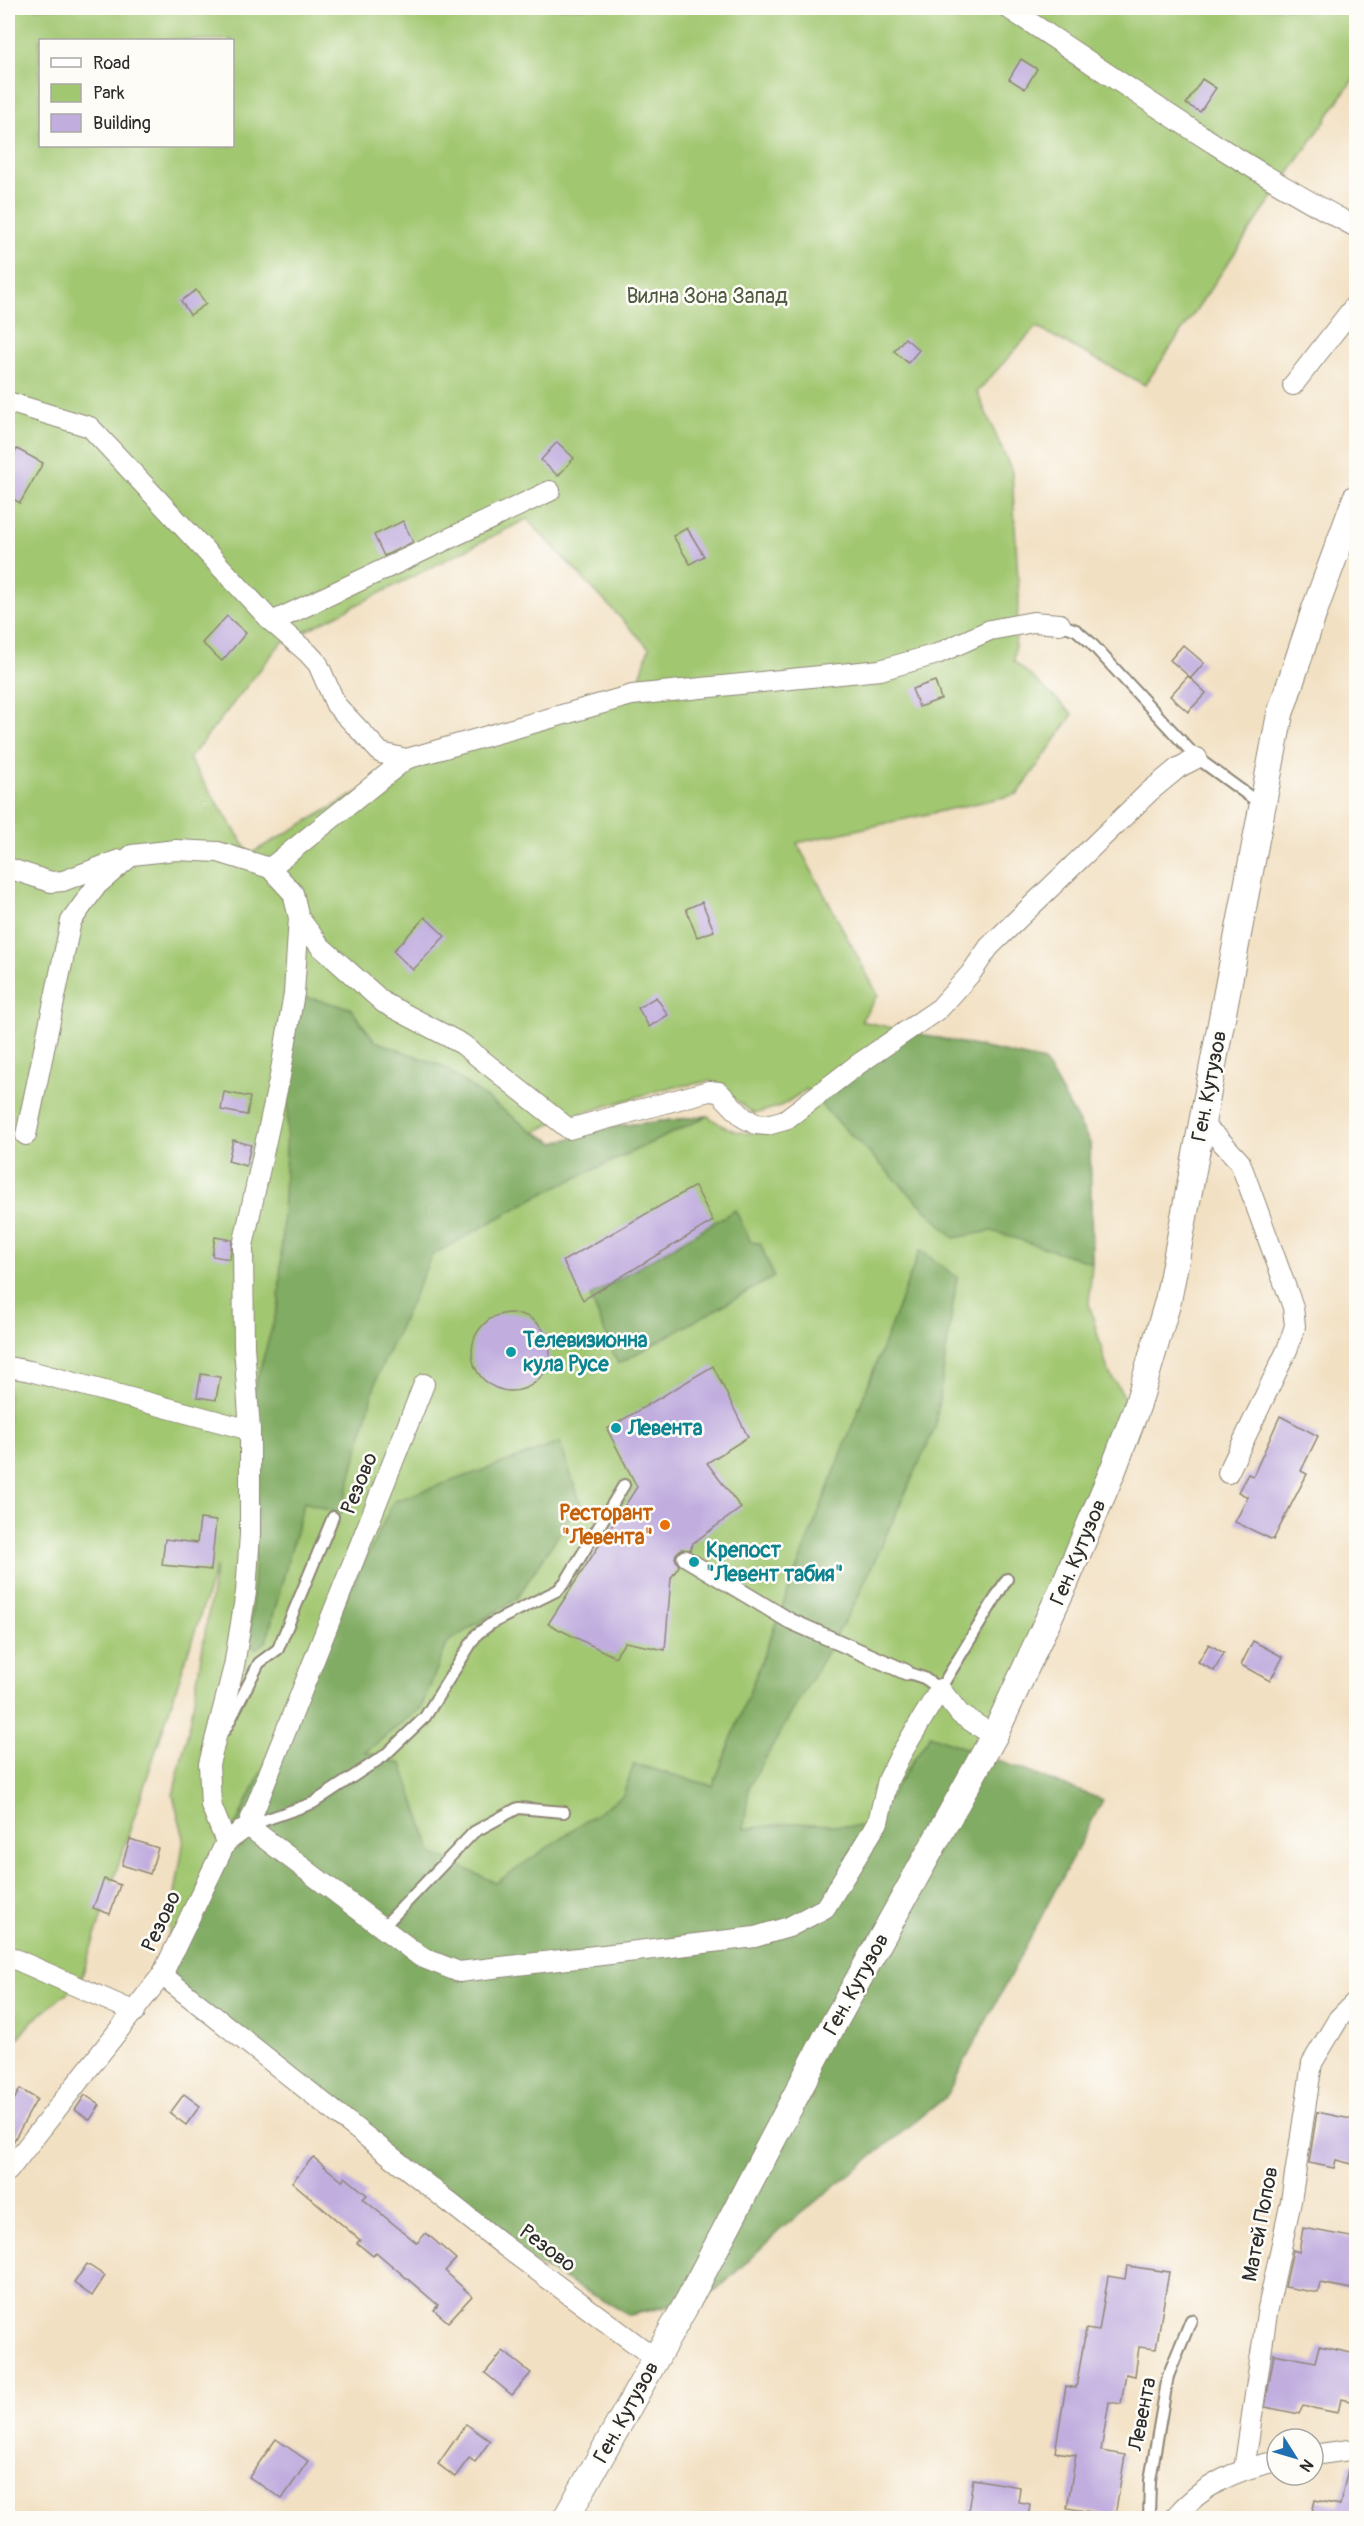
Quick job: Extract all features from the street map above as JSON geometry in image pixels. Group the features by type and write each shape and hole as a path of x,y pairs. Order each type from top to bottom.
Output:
{"street":[{"path":"1008,8 1251,167 1356,228"},
{"path":"1293,385 1356,304"},
{"path":"8,402 90,427 272,622 318,664 336,705 381,753 406,759"},
{"path":"272,622 550,491"},
{"name":"Ген. Кутузов","path":"566,2518 656,2359 828,2034 994,1736 1066,1581 1138,1404 1168,1301 1280,714 1315,609 1356,498"},
{"path":"270,868 406,759 632,695 880,670 937,654 990,630 1033,622 1060,624"},
{"path":"299,918 320,946 384,1003 462,1044 569,1129 709,1091 719,1092 744,1118 756,1124 767,1125 785,1120 857,1065 940,1008 989,947 1149,792 1178,768 1197,758"},
{"path":"8,868 43,880 63,881 132,855 176,850 218,852 270,868 293,893 299,918 294,993 280,1076 243,1246 244,1346 250,1430 250,1534 246,1592 234,1666 209,1764 211,1805 226,1842"},
{"path":"26,1135 71,921 97,885 132,855"},
{"path":"1202,1125 1218,1138 1240,1162 1293,1307 1295,1326 1287,1350 1228,1473"},
{"path":"8,1367 250,1430"},
{"name":"Резово","path":"424,1384 248,1826 226,1842 162,1975 507,2248 656,2359"},
{"path":"685,1558 790,1621 906,1672"},
{"path":"248,1826 421,1958 459,1972 755,1937 789,1927 825,1908 878,1822 888,1780 940,1689 960,1714 994,1736"},
{"path":"8,1956 135,2012"},
{"path":"8,2171 162,1975"},
{"name":"Матей Попов","path":"1244,2470 1267,2313 1291,2201 1312,2063 1339,2019 1356,2001"},
{"path":"1325,2453 1356,2449"},
{"path":"1174,2518 1196,2495 1215,2482 1265,2464"}],"lane":[{"path":"1060,624 1076,630 1090,642 1197,758 1263,806"},
{"path":"248,1826 313,1803 384,1756 424,1717 477,1634 492,1623 558,1590 566,1581 624,1485"},
{"path":"209,1764 259,1663 278,1649 333,1517"},
{"path":"906,1672 924,1678 940,1689 1007,1579"},
{"path":"382,1928 474,1832 518,1808 564,1812"},
{"name":"Левента","path":"1149,2518 1150,2480 1168,2376 1191,2320"}],"green space":[{"name":"Вилна Зона Запад","path":"8,8 1356,8 1356,75 1145,385 1036,327 977,392 1012,472 1019,596 1014,661 1073,714 1018,794 797,843 878,995 861,1021 1044,1061 1090,1143 1092,1263 1089,1304 1108,1371 1124,1396 1123,1405 1128,1428 1066,1581 687,2303 630,2315 162,1975 184,1838 173,1795 190,1723 216,1567 80,1982 31,2022 8,2051","holes":["527,519 649,648 637,688 436,748 250,854 189,759 281,643","711,1081 754,1114 781,1106 807,1089 814,1098 775,1125 751,1133 738,1132 708,1116 617,1126 555,1143 535,1132 556,1121 664,1089"]},
{"path":"293,994 350,1008 375,1041 440,1065 534,1132 554,1143 617,1126 708,1116 538,1196 432,1255 377,1377 341,1514 304,1502 266,1642 256,1649 250,1642 257,1515 254,1390 279,1303"},
{"path":"906,1031 1044,1061 1090,1143 1092,1263 992,1231 954,1238 814,1098"},
{"path":"735,1210 751,1242 760,1243 774,1277 618,1364 590,1296"},
{"path":"920,1250 957,1277 935,1428 855,1603 749,1787 744,1829 794,1823 870,1827 930,1735 1103,1800 946,2097 780,2230 716,2291 630,2315 507,2248 162,1975 394,1501 560,1443 580,1502 516,1599 448,1642 421,1708 365,1752 402,1764 432,1853 496,1883 623,1795 634,1764 713,1786"}],"building":[{"path":"1021,59 1037,69 1025,89 1009,79"},
{"path":"1202,79 1216,88 1200,112 1186,104"},
{"path":"196,290 206,304 190,315 181,301"},
{"path":"905,338 919,350 908,363 894,351"},
{"path":"557,442 574,458 558,476 541,460"},
{"path":"17,449 43,463 20,503 8,496 8,465"},
{"path":"403,521 413,542 384,556 374,535"},
{"path":"687,528 704,556 690,564 673,536"},
{"path":"227,616 246,633 222,661 202,643"},
{"path":"1183,645 1204,663 1191,678 1170,660"},
{"path":"1188,676 1206,693 1188,712 1170,696"},
{"path":"935,681 941,699 919,707 912,689"},
{"path":"702,902 714,931 697,937 686,909"},
{"path":"425,917 445,936 413,970 393,951"},
{"path":"656,997 668,1015 649,1027 638,1008"},
{"path":"224,1092 250,1097 247,1115 221,1110"},
{"path":"233,1140 251,1145 246,1166 228,1161"},
{"name":"Телевизионна кула Русе","path":"695,1186 713,1221 583,1300 563,1261"},
{"path":"215,1237 232,1240 230,1259 212,1256"},
{"name":"Телевизионна кула Русе","path":"511,1313 526,1316 539,1324 547,1337 550,1352 547,1367 539,1380 526,1388 511,1391 496,1388 483,1380 475,1367 472,1352 475,1337 483,1324 496,1316"},
{"name":"Ресторант \"Левента\"","path":"713,1366 748,1437 707,1463 741,1508 693,1543 690,1550 681,1549 676,1554 675,1558 679,1566 671,1578 665,1650 625,1642 615,1657 548,1624 637,1487 607,1429"},
{"path":"201,1374 220,1377 216,1400 197,1397"},
{"path":"1280,1416 1318,1436 1301,1471 1307,1474 1273,1540 1235,1522 1248,1497 1238,1492 1248,1474 1253,1476"},
{"path":"200,1519 216,1521 211,1570 162,1565 165,1539 197,1543"},
{"path":"1253,1641 1283,1657 1270,1681 1241,1665"},
{"path":"1209,1644 1224,1653 1214,1671 1198,1662"},
{"path":"130,1839 158,1848 150,1874 122,1865"},
{"path":"104,1879 120,1885 110,1914 93,1908"},
{"path":"20,2089 37,2099 8,2151 8,2111"},
{"path":"184,2094 200,2106 186,2125 170,2113"},
{"path":"85,2095 100,2105 90,2120 75,2110"},
{"path":"1317,2112 1356,2120 1356,2165 1336,2160 1334,2168 1309,2163"},
{"path":"313,2157 342,2181 345,2177 367,2195 363,2199 417,2243 426,2233 456,2259 445,2271 472,2296 448,2322 434,2310 438,2305 376,2252 373,2256 357,2243 360,2240 292,2182"},
{"path":"1303,2228 1356,2238 1356,2277 1353,2276 1351,2289 1320,2283 1318,2293 1285,2287 1293,2250 1299,2252"},
{"path":"87,2264 105,2276 92,2296 74,2283"},
{"path":"1127,2266 1169,2272 1156,2349 1139,2347 1135,2376 1126,2374 1121,2404 1109,2402 1101,2451 1125,2455 1115,2516 1067,2508 1076,2455 1055,2452 1066,2386 1076,2388 1086,2329 1099,2331 1108,2276 1125,2279"},
{"path":"1319,2346 1356,2354 1356,2402 1341,2399 1338,2413 1303,2406 1299,2414 1265,2407 1274,2354 1315,2362"},
{"path":"503,2351 531,2373 512,2395 485,2373"},
{"path":"466,2424 490,2441 475,2462 469,2458 455,2477 438,2464"},
{"path":"276,2439 308,2461 282,2499 249,2477"},
{"path":"1349,2464 1356,2464 1356,2518 1311,2518 1315,2500 1340,2505"},
{"path":"973,2479 1020,2487 1018,2502 1030,2504 1028,2518 967,2518"}],"place":[{"name":"Телевизионна кула Русе","path":"511,1352"},
{"name":"Левента","path":"616,1428"},
{"name":"Ресторант \"Левента\"","path":"665,1525"},
{"name":"Крепост \"Левент табия\"","path":"694,1562"}]}
